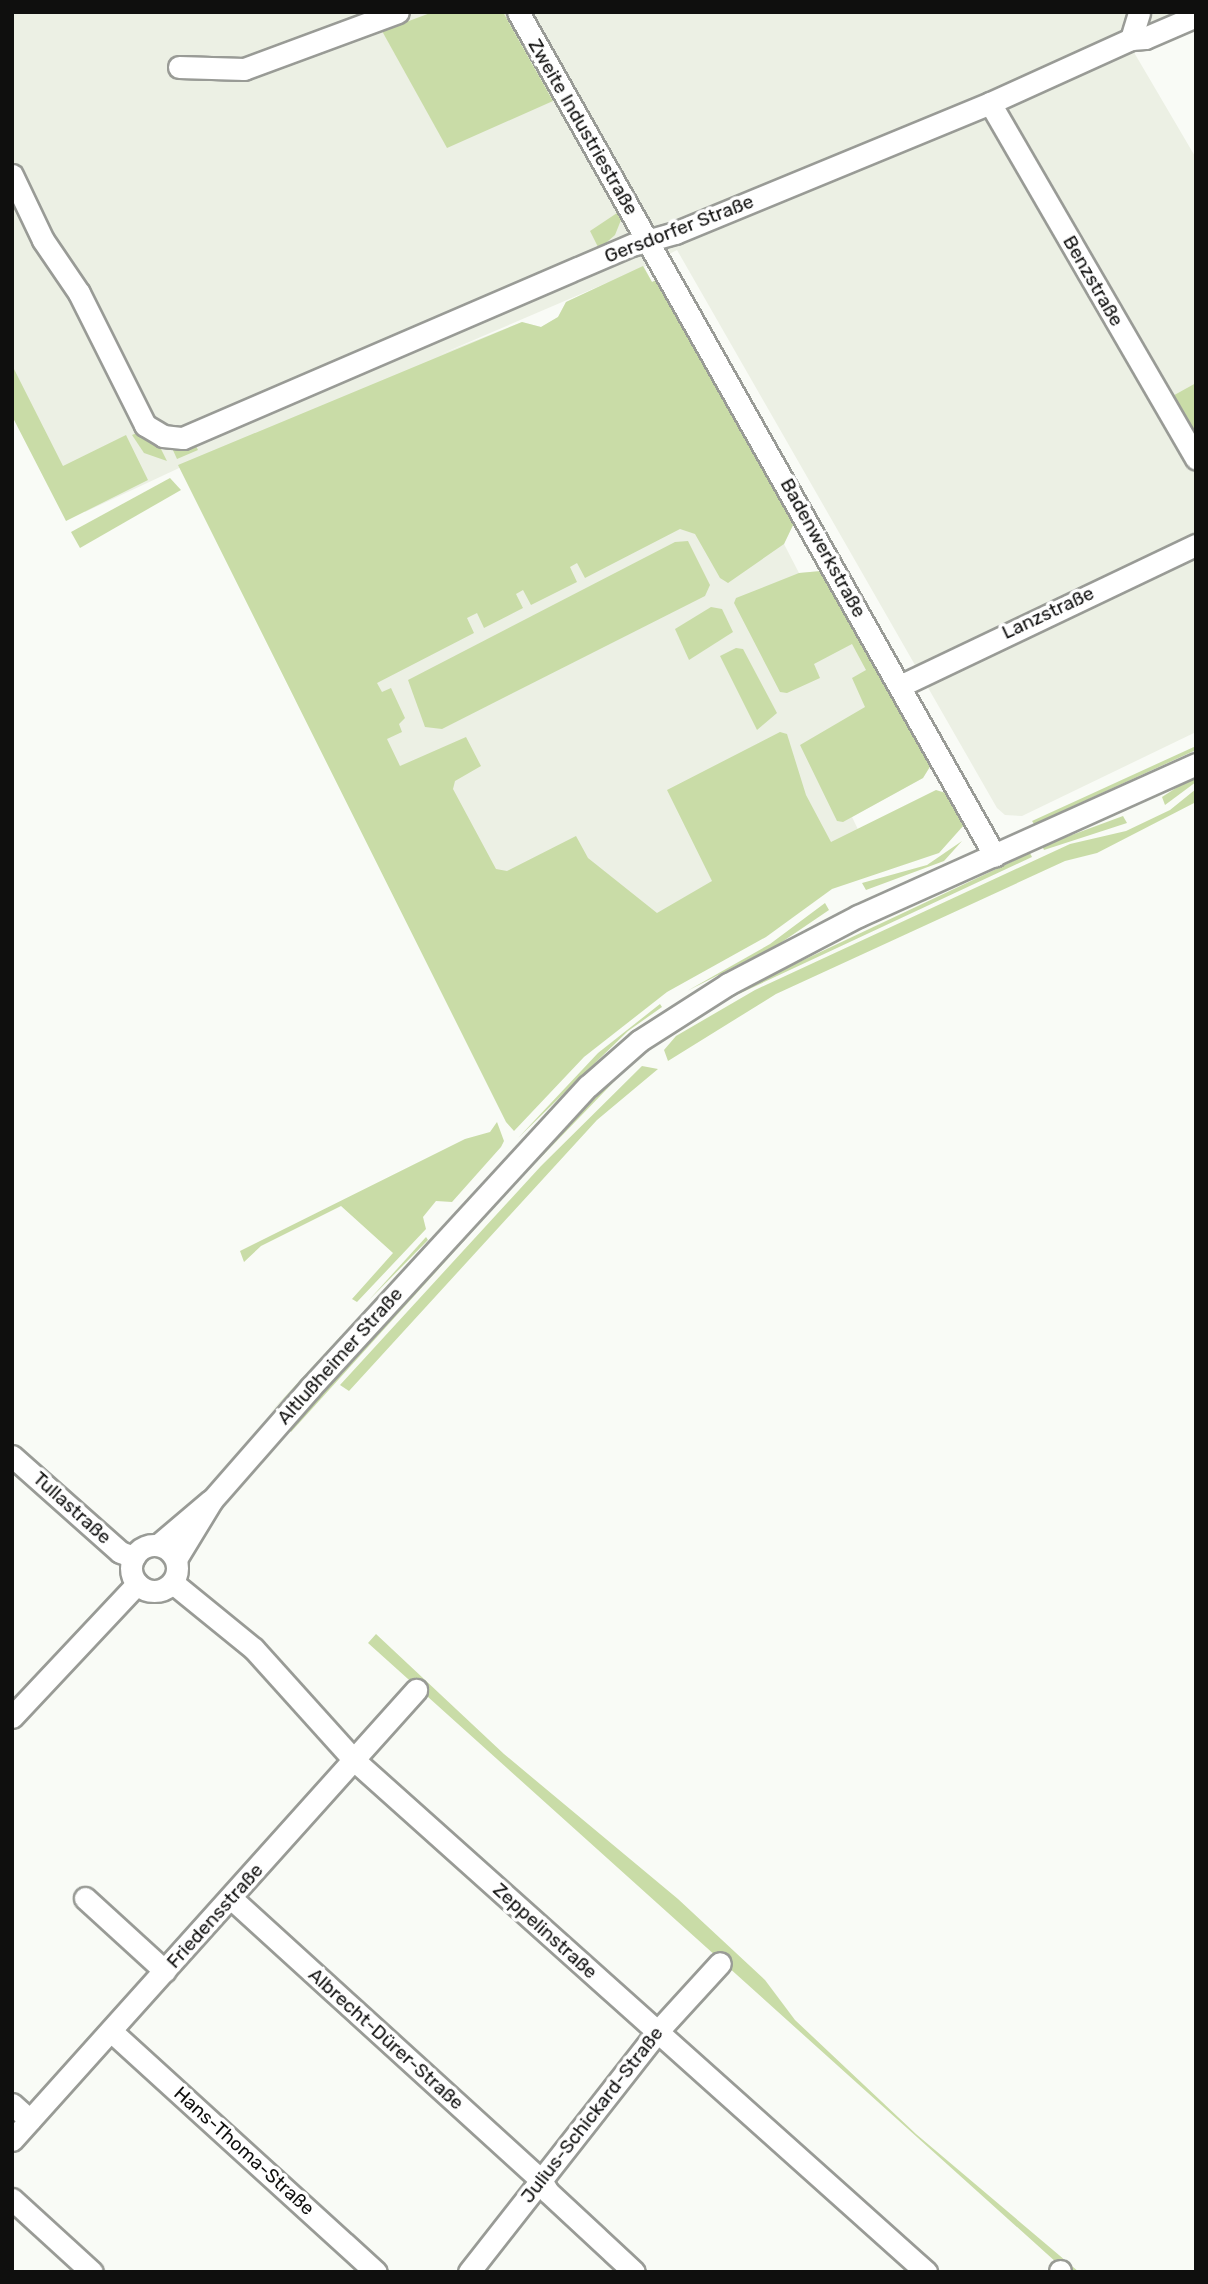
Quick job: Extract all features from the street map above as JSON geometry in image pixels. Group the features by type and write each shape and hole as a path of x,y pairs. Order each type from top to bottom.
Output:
{"street":[{"path":"179,67 244,69 398,12"},
{"name":"Zweite Industriestraße","path":"518,12 648,241"},
{"path":"1131,38 1139,12"},
{"name":"Gersdorfer Straße","path":"12,175 43,240 79,293 145,425 163,436 193,435 648,241 990,103 1131,38 1145,38 1196,16"},
{"name":"Benzstraße","path":"990,103 1196,459"},
{"name":"Badenwerkstraße","path":"648,241 902,685 995,856"},
{"name":"Lanzstraße","path":"902,685 1196,545"},
{"name":"Altlußheimer Straße","path":"134,1557 144,1547 158,1545 212,1500 589,1086 668,1020 858,916 1196,764"},
{"name":"Tullastraße","path":"12,1455 120,1552 134,1557"},
{"name":"Altlußheimer Straße","path":"173,1583 176,1559 212,1500"},
{"path":"158,1545 176,1559"},
{"path":"134,1557 131,1571 136,1584 151,1592 173,1583"},
{"name":"Zeppelinstraße","path":"173,1583 254,1649 354,1760 926,2272"},
{"path":"12,1717 136,1584"},
{"name":"Friedensstraße","path":"12,2140 416,1690"},
{"path":"85,1898 165,1971"},
{"name":"Albrecht-Dürer-Straße","path":"231,1898 541,2180 548,2192 634,2272"},
{"name":"Julius-Schickard-Straße","path":"469,2272 657,2032 720,1963"},
{"name":"Hans-Thoma-Straße","path":"111,2031 376,2272"},
{"path":"12,2104 30,2120"},
{"path":"12,2199 92,2272"}],"shaded area":[{"path":"12,12 1177,12 1125,37 1196,158 1196,732 1022,816 1005,815 997,808 677,250 644,267 652,282 656,280 794,523 784,544 799,573 821,571 931,765 923,778 852,817 869,852 620,980 371,817 192,462 85,512 12,365","holes":["609,282 566,302 558,317 541,327 522,322 439,355"]}],"green space":[{"path":"433,12 503,12 553,101 447,148 382,31"},
{"path":"617,213 621,220 615,235 599,249 590,231"},
{"path":"643,266 652,282 656,280 794,523 784,544 728,583 720,578 695,534 680,529 585,578 577,563 570,567 577,582 531,605 523,590 516,594 523,608 484,628 477,613 467,618 474,633 377,683 382,692 391,688 405,718 399,724 402,732 387,739 400,766 466,737 481,766 455,781 453,789 496,869 507,871 576,836 588,858 657,913 712,881 667,790 780,732 787,734 806,795 831,842 936,790 949,794 964,825 939,853 832,889 766,937 667,992 584,1057 514,1131 506,1122 178,465 522,322 541,327 558,317 566,302"},
{"path":"12,365 63,466 126,435 148,480 66,521 12,416"},
{"path":"1196,383 1196,441 1169,398"},
{"path":"139,432 159,445 167,461 144,453 132,435"},
{"path":"195,444 198,450 177,459 172,448"},
{"path":"170,478 181,490 80,548 71,532"},
{"path":"688,541 710,585 705,596 442,729 425,727 408,680 675,542"},
{"path":"821,571 931,765 923,778 843,822 837,821 800,745 865,707 852,678 866,670 852,644 814,664 820,678 787,693 780,692 734,603 736,598 799,573"},
{"path":"711,607 722,609 733,632 689,660 675,629"},
{"path":"736,648 743,649 777,713 757,730 720,656"},
{"path":"1196,746 1196,750 1034,824 1032,821"},
{"path":"1196,775 1196,782 1165,805 1162,797"},
{"path":"1196,789 1196,802 1097,853 1065,861 776,994 668,1061 664,1050 676,1036 755,990 1070,844 1126,831 1170,810"},
{"path":"1123,816 1127,823 1044,850 1042,846"},
{"path":"962,841 944,861 866,890 862,883 927,865"},
{"path":"1030,853 1032,857 730,998 666,1039 663,1035 727,996"},
{"path":"825,903 829,910 779,944 687,991 770,944"},
{"path":"660,1004 662,1007 628,1031 518,1138 598,1053"},
{"path":"628,1063 631,1064 522,1177 598,1089"},
{"path":"642,1066 658,1069 597,1120 349,1391 340,1385 541,1166"},
{"path":"497,1122 504,1141 501,1147 452,1202 436,1201 423,1217 426,1229 357,1302 352,1299 393,1253 341,1206 261,1246 244,1262 240,1251 465,1139 490,1132"},
{"path":"511,1189 291,1432 289,1429"},
{"path":"426,1237 428,1240 368,1301"},
{"path":"341,1336 343,1337 269,1414"},
{"path":"376,1634 504,1754 678,1899 765,1980 795,2020 916,2134 1079,2272 1067,2272 368,1643"}]}
